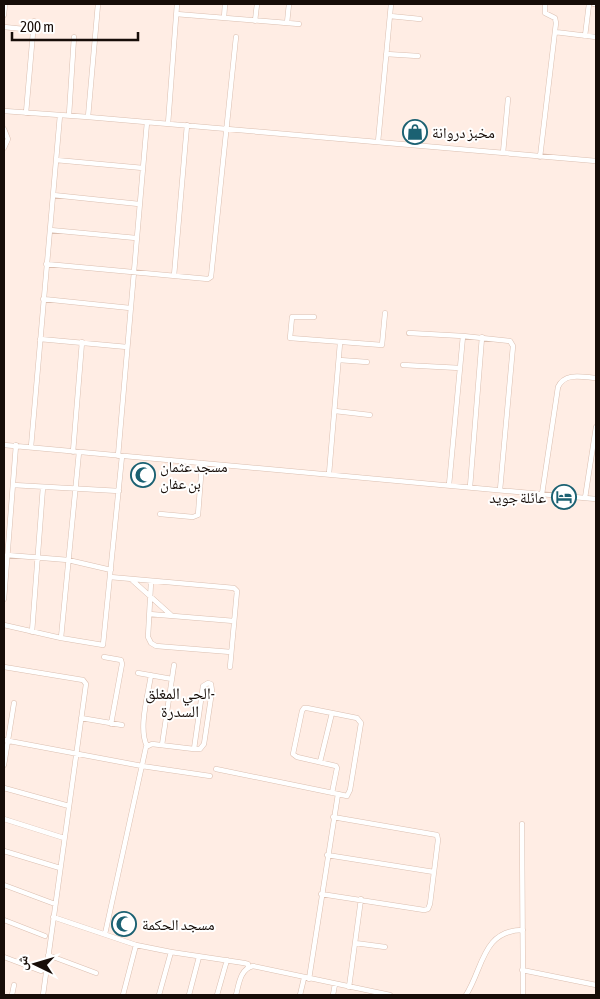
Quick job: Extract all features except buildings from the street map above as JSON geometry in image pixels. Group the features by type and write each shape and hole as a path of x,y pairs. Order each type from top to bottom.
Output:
{"street":[{"path":"4,15 5,4"},
{"path":"88,117 98,4"},
{"path":"168,124 177,4"},
{"path":"224,18 225,4"},
{"path":"255,21 257,4"},
{"path":"287,23 289,4"},
{"path":"378,142 391,4"},
{"path":"540,156 556,19 546,14 545,4"},
{"path":"585,36 589,4"},
{"path":"176,14 299,24"},
{"path":"390,16 420,19"},
{"path":"26,113 34,21"},
{"path":"4,27 33,30"},
{"path":"555,32 596,37"},
{"path":"69,115 74,37"},
{"path":"46,264 208,279 211,277 236,37"},
{"path":"386,54 418,56"},
{"path":"503,153 508,99"},
{"path":"4,111 596,161"},
{"path":"31,448 60,115"},
{"path":"4,625 103,645 118,491 130,308 147,122"},
{"path":"174,276 187,125"},
{"path":"4,129 8,139 4,148"},
{"path":"56,160 143,168"},
{"path":"53,195 140,204"},
{"path":"50,230 136,238"},
{"path":"44,299 130,308"},
{"path":"314,317 291,317 290,338 382,345 385,313"},
{"path":"409,332 482,337 512,342 500,490"},
{"path":"449,485 462,336"},
{"path":"470,487 482,337"},
{"path":"40,339 127,347"},
{"path":"61,638 75,489 82,342"},
{"path":"329,474 340,343"},
{"path":"339,360 367,362"},
{"path":"403,365 460,368"},
{"path":"542,494 560,383 571,377 596,378"},
{"path":"335,411 370,415"},
{"path":"585,498 596,427"},
{"path":"4,444 596,499"},
{"path":"4,599 16,446"},
{"path":"160,514 193,517 198,515 202,463"},
{"path":"13,485 118,491"},
{"path":"32,632 43,487"},
{"path":"7,555 68,560 111,570"},
{"path":"110,577 234,588 236,591 230,667"},
{"path":"132,580 172,616"},
{"path":"150,582 148,640 153,645 231,652"},
{"path":"149,614 234,621"},
{"path":"104,657 118,658 122,664 111,724"},
{"path":"162,745 174,665"},
{"path":"4,667 85,682 86,686 43,995"},
{"path":"138,673 172,679"},
{"path":"105,934 147,746 143,739 143,728 151,675"},
{"path":"147,746 150,744 194,750 200,749 204,744 212,691 211,684 208,683 203,686 194,750"},
{"path":"4,765 6,740 14,703"},
{"path":"216,769 346,796 349,793 361,723 357,718 304,708 292,751 293,755 337,768 332,793"},
{"path":"320,762 332,713"},
{"path":"81,718 122,725"},
{"path":"6,740 142,766 210,776"},
{"path":"4,788 69,806"},
{"path":"300,995 307,978 338,794"},
{"path":"322,894 427,910 430,904 437,835 333,817"},
{"path":"4,819 64,838"},
{"path":"522,824 523,995"},
{"path":"4,851 60,868"},
{"path":"327,855 434,872"},
{"path":"4,885 55,904"},
{"path":"349,987 361,899"},
{"path":"53,916 136,945 199,957 246,963 249,966 248,968"},
{"path":"4,920 45,936"},
{"path":"466,995 486,951 505,932 523,930"},
{"path":"355,943 385,947"},
{"path":"122,995 136,945"},
{"path":"159,995 170,952"},
{"path":"48,955 96,973"},
{"path":"4,957 41,971"},
{"path":"189,995 199,957"},
{"path":"217,995 227,960"},
{"path":"236,995 242,974 248,968 262,968 390,995"},
{"path":"522,970 596,985"},
{"path":"333,995 335,984"},
{"path":"12,995 14,985"}],"place":[{"name":"مخبز دروانة","path":"415,132"},
{"name":"مسجد عثمان بن عفان","path":"143,475"},
{"name":"عائلة جويد","path":"564,497"},
{"name":"مسجد الحكمة","path":"124,924"}],"district":[{"name":"الحي المغلق- السدرة","path":"180,702"}]}
